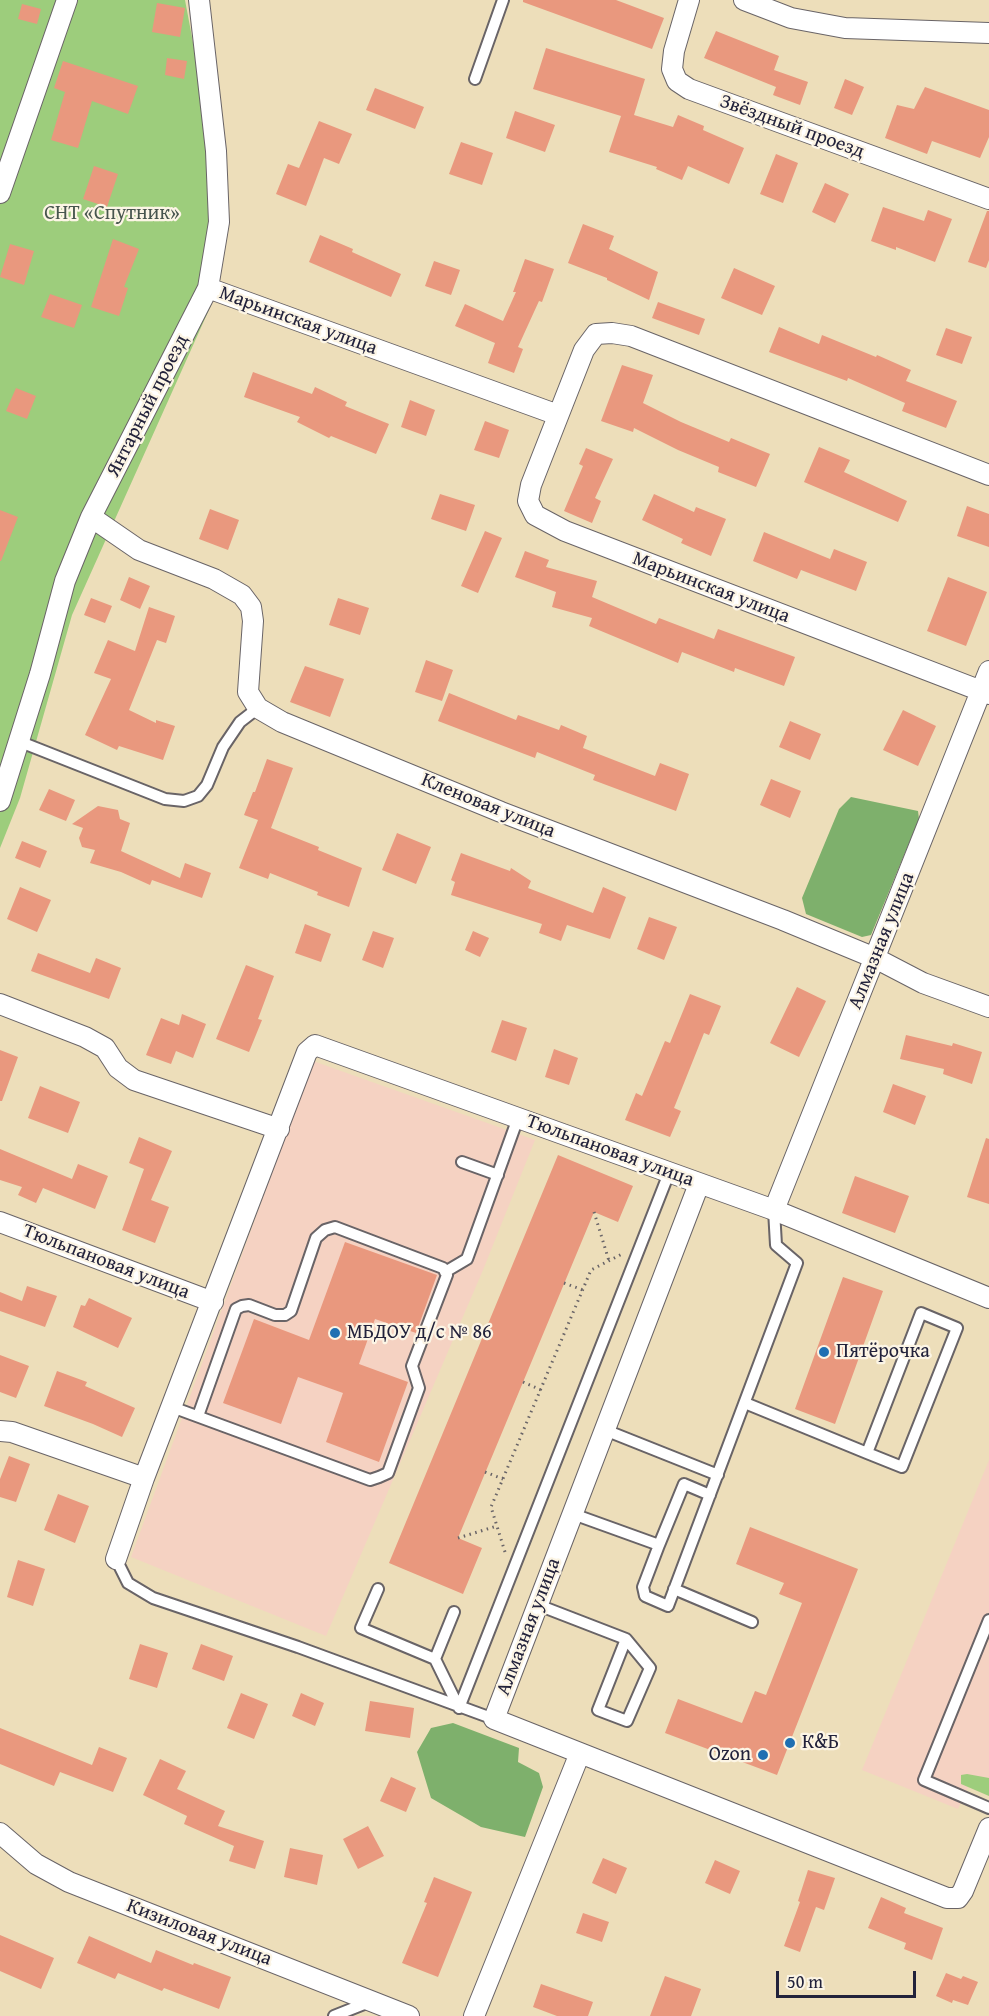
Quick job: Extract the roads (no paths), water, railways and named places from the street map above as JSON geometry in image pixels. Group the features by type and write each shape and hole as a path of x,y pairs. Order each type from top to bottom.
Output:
{"street":[{"path":"0,193 67,0"},
{"name":"Янтарный проезд","path":"0,801 40,674 65,581 91,517 208,288 219,222 216,151 199,0"},
{"name":"Звёздный проезд","path":"689,0 674,51 672,69 677,81 689,89 989,199"},
{"path":"744,0 791,18 845,28 989,33"},
{"name":"Марьинская улица","path":"208,288 558,415"},
{"name":"Марьинская улица","path":"985,693 565,531 535,515 528,501 531,484 584,350 596,334 612,333 631,336 989,475"},
{"path":"91,517 139,550 214,579 243,596 251,606 253,621 248,692 258,708"},
{"name":"Алмазная улица","path":"774,1210 985,693 989,671"},
{"name":"Кленовая улица","path":"258,708 282,722 501,812 772,916 875,958 923,983 989,1007"},
{"path":"0,1004 85,1037 105,1048 118,1068 134,1080 279,1129"},
{"name":"Тюльпановая улица","path":"116,1559 144,1478 307,1052 315,1045 774,1210 989,1298"},
{"name":"Алмазная улица","path":"699,1184 494,1719 947,1898 958,1898 963,1891 989,1828"},
{"name":"Тюльпановая улица","path":"0,1222 213,1302"},
{"path":"0,1431 12,1432 144,1478"},
{"path":"474,2016 580,1753"},
{"name":"Кизиловая улица","path":"0,1833 36,1864 69,1882 409,2016"}],"lane":[{"path":"475,80 503,0"},
{"path":"18,741 165,799 183,801 198,796 207,785 223,747 240,722 258,708"},
{"path":"445,1272 467,1259 518,1118"},
{"path":"462,1162 498,1175"},
{"path":"459,1708 669,1173"},
{"path":"710,1495 684,1484 643,1587 645,1596 668,1606 718,1475 797,1263 776,1245 774,1210"},
{"path":"172,1407 370,1480 388,1473 419,1388 412,1366 447,1275 443,1268 335,1227 325,1230 316,1238 291,1311 285,1315 275,1315 249,1305 236,1309 198,1416"},
{"path":"745,1403 867,1453 902,1467 957,1328 921,1313 867,1453"},
{"path":"605,1430 718,1475"},
{"path":"573,1514 659,1545"},
{"path":"116,1559 128,1583 153,1598 298,1647 494,1719"},
{"path":"378,1589 361,1628 435,1659 459,1708"},
{"path":"674,1589 752,1622"},
{"path":"538,1605 626,1639 650,1668 627,1721 598,1710 626,1639"},
{"path":"435,1659 454,1612"},
{"path":"989,1620 924,1780 989,1808"},
{"path":"334,2016 372,2001"}],"place":[{"name":"МБДОУ д/с № 86","path":"335,1333"},
{"name":"Пятёрочка","path":"824,1352"},
{"name":"К&Б","path":"790,1743"},
{"name":"Ozon","path":"763,1755"}],"park label":[{"name":"СНТ «Спутник»","path":"112,214"}]}
